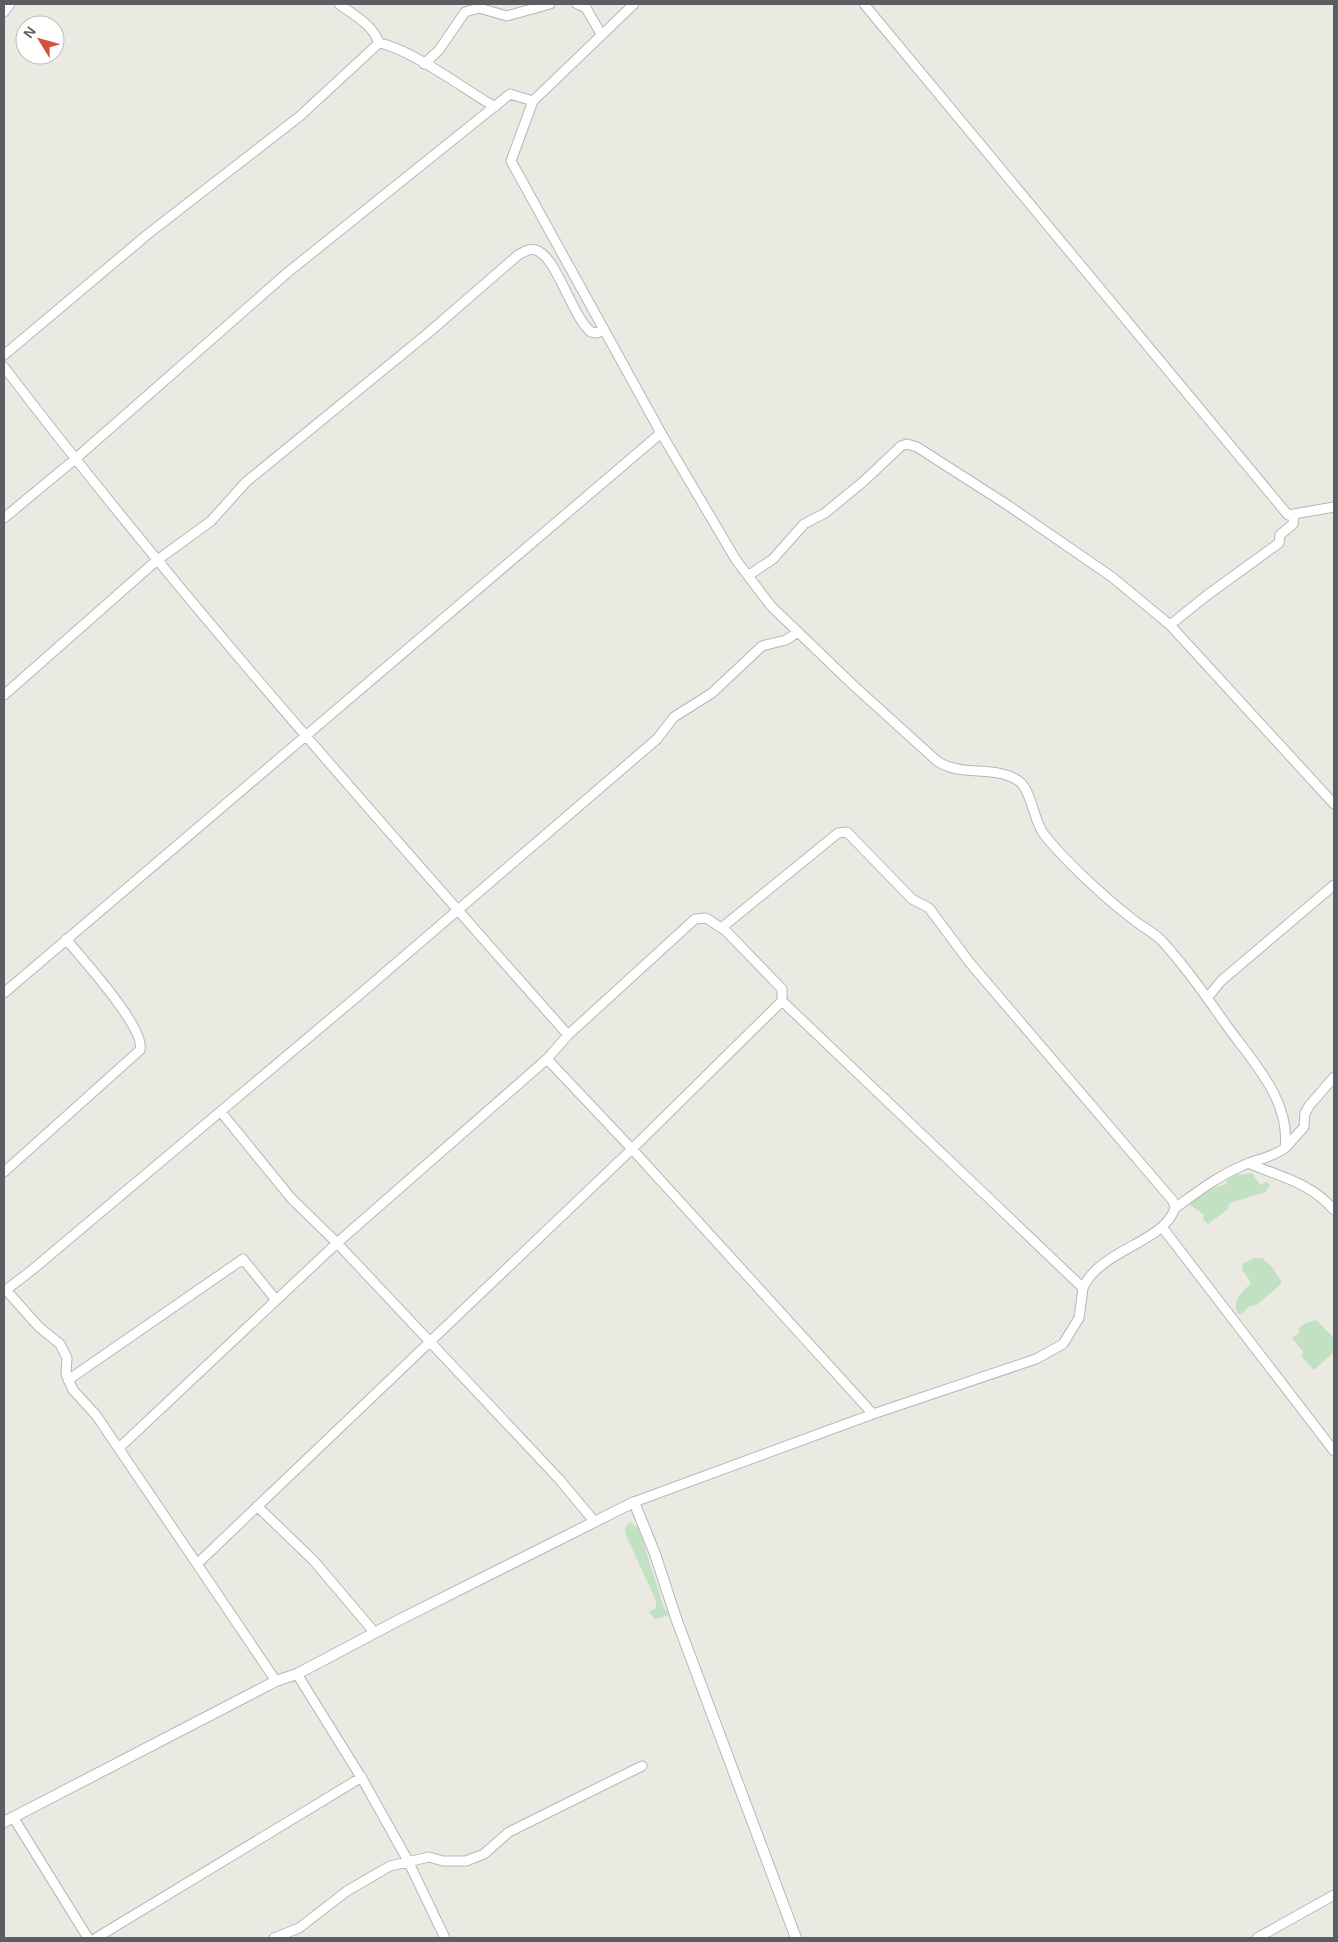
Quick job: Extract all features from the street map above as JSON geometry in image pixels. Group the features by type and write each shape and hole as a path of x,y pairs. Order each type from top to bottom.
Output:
{"street":[{"path":"4,12 10,4"},
{"path":"339,4 351,7 377,36 379,43"},
{"path":"424,64 438,50 465,12 479,8 507,16 550,4"},
{"path":"577,4 586,8 601,34"},
{"path":"634,4 533,100 511,161 661,433 736,560 771,606 852,684 937,761 948,768 1012,776 1022,784 1043,832 1111,902 1162,941 1208,997 1272,1089 1285,1123 1285,1148"},
{"path":"864,4 1288,515 1334,506"},
{"path":"379,43 390,45 495,107"},
{"path":"4,355 148,234 300,116 379,43"},
{"path":"4,518 74,460 287,273 510,94 533,100"},
{"path":"4,695 156,560 211,521 246,482 427,334 494,274 529,249 537,250 551,264 576,314 587,328 591,332 604,329"},
{"path":"4,367 74,460 305,737 568,1035"},
{"path":"4,993 661,433"},
{"path":"749,576 773,559 804,524 825,513 864,481 901,446 907,444 917,447 1006,504 1112,577 1170,625 1334,804"},
{"path":"1170,625 1279,542 1280,534 1293,524 1294,514"},
{"path":"276,1681 120,1448 90,1406 72,1390 68,1380 67,1358 60,1344 39,1327 5,1289 221,1112 657,739 674,717 712,693 762,646 786,640 798,632"},
{"path":"725,925 838,833 846,832 912,899 929,908 970,963 1166,1191 1175,1208"},
{"path":"1208,997 1221,981 1334,885"},
{"path":"120,1448 337,1243 547,1059 568,1035 695,919 706,918 726,931 782,989 782,1001 632,1149 196,1564"},
{"path":"4,1172 140,1050 142,1044 135,1027 66,939"},
{"path":"782,1001 1083,1288"},
{"path":"547,1059 632,1149 873,1414"},
{"path":"4,1822 276,1681 297,1674 375,1632 634,1502 873,1414 1036,1360 1063,1344 1079,1318 1083,1288 1087,1279 1122,1250 1162,1227 1173,1216 1175,1208 1212,1182 1248,1163 1270,1157 1285,1148 1304,1127 1305,1113 1309,1106 1334,1077"},
{"path":"221,1112 291,1198 337,1243 429,1343 559,1479 594,1521"},
{"path":"1248,1163 1304,1184 1323,1197 1334,1210"},
{"path":"1162,1227 1334,1451"},
{"path":"68,1380 243,1259 276,1300"},
{"path":"634,1502 655,1554 677,1621 796,1938"},
{"path":"257,1506 314,1561 375,1632"},
{"path":"297,1674 362,1777 408,1862 445,1938"},
{"path":"274,1938 299,1928 347,1891 390,1866 429,1857 443,1862 466,1861 484,1854 509,1832 642,1766"},
{"path":"96,1938 362,1777"},
{"path":"14,1817 88,1938"},
{"path":"1257,1938 1334,1895"}],"green space":[{"path":"1252,1173 1260,1185 1267,1182 1270,1185 1266,1192 1229,1204 1228,1209 1208,1224 1203,1220 1204,1215 1189,1204 1212,1189 1226,1184 1227,1180 1235,1175"},
{"path":"1254,1258 1262,1258 1272,1267 1282,1283 1257,1305 1249,1306 1242,1314 1238,1314 1236,1309 1237,1301 1251,1283 1242,1269 1243,1264"},
{"path":"1316,1320 1334,1338 1334,1352 1314,1370 1302,1357 1303,1351 1292,1338 1300,1332 1298,1329 1304,1324"},
{"path":"630,1522 639,1529 664,1608 670,1615 655,1619 649,1612 656,1608 656,1601 626,1535 625,1528"}]}
